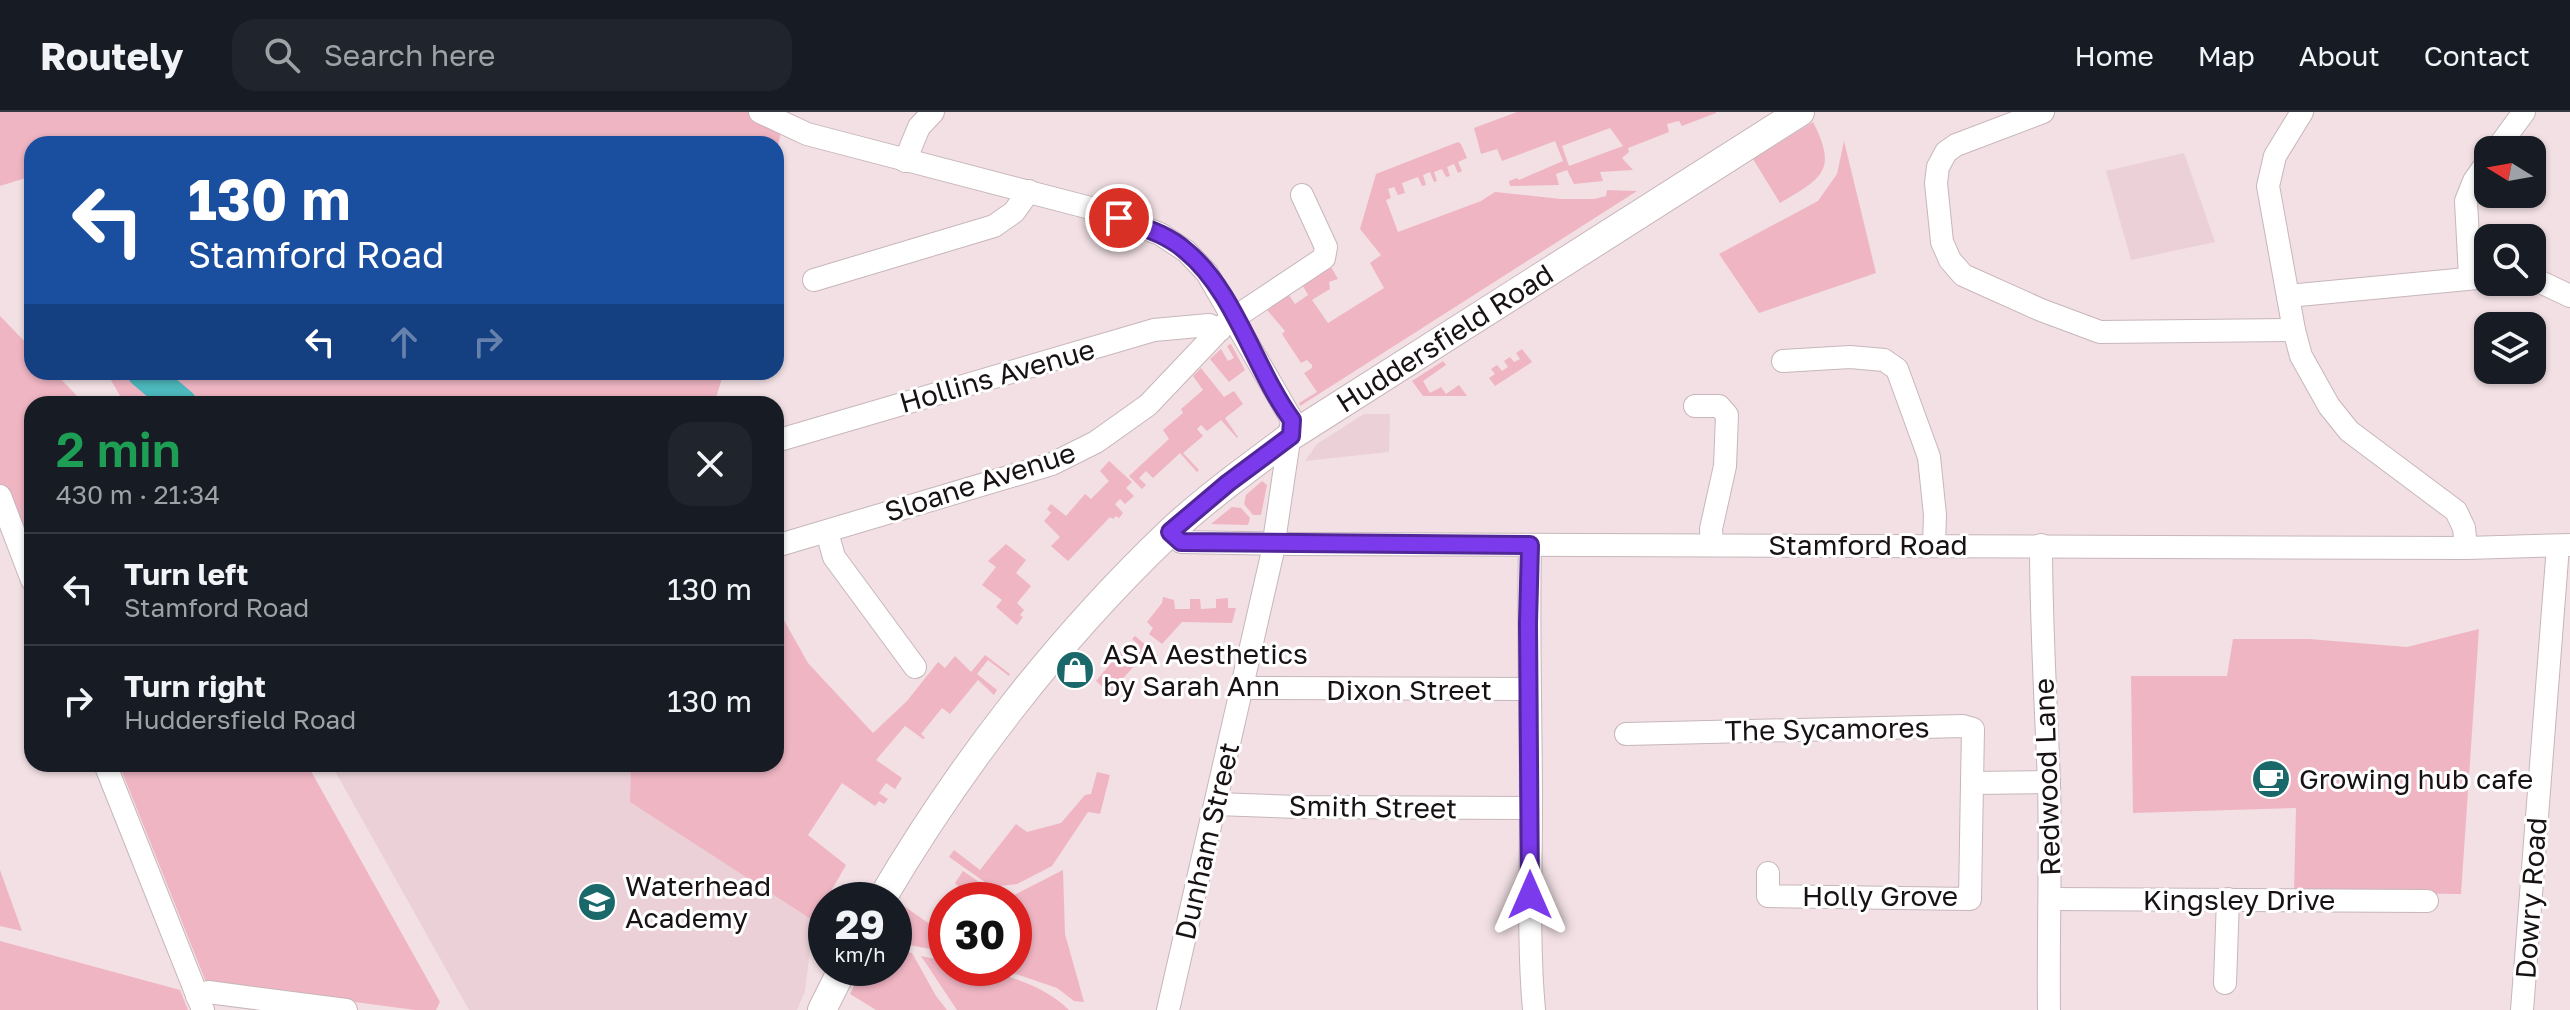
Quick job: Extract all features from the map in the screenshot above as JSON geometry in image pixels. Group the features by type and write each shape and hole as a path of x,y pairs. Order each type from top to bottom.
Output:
{"main road":[{"name":"Huddersfield Road","path":"893,882 940,808 1004,720 1088,616 1170,532 1291,436 1800,112"},
{"path":"822,1010 834,986"}],"street":[{"path":"760,112 807,134 1098,210 1160,234 1186,251 1207,273 1227,324 1292,420 1291,436"},
{"path":"905,161 919,127 933,112"},
{"path":"2043,112 1956,145 1946,152 1938,167 1936,183 1942,242 1950,260 1963,275 2100,332 2294,330"},
{"path":"2302,112 2275,156 2268,186 2301,356 2329,406 2349,431 2456,511 2464,528 2466,548"},
{"path":"2506,136 2524,112"},
{"path":"2474,181 2466,201 2474,248"},
{"path":"814,280 994,226 1014,212 1029,191"},
{"name":"Sloane Avenue","path":"784,544 1052,464 1089,445 1148,405 1227,324 1324,258 1326,247 1302,195"},
{"path":"2288,296 2474,277"},
{"path":"2546,285 2570,296"},
{"name":"Hollins Avenue","path":"784,439 1154,330 1227,324"},
{"path":"1783,361 1850,357 1884,360 1897,369 1929,457 1935,515 1934,544"},
{"path":"1695,406 1719,406 1727,415 1725,466 1711,529 1712,545"},
{"name":"Dunham Street","path":"1168,1010 1273,543 1291,436"},
{"path":"0,496 24,559"},
{"path":"827,532 834,557 915,667"},
{"name":"Stamford Road","path":"1170,532 1181,542 1273,543 2564,546"},
{"path":"1530,545 1531,973 1534,1010"},
{"name":"Redwood Lane","path":"2041,545 2041,636 2049,782 2049,1010"},
{"name":"Dowry Road","path":"2522,1010 2564,546"},
{"name":"Dixon Street","path":"1241,688 1529,689"},
{"name":"The Sycamores","path":"1626,734 1963,726 1973,729 1972,783"},
{"path":"108,772 200,1003"},
{"path":"1972,783 2049,782"},
{"name":"Holly Grove","path":"1768,873 1768,896 1970,899 1972,783"},
{"name":"Smith Street","path":"1216,804 1531,808"},
{"name":"Kingsley Drive","path":"2051,899 2427,901"},
{"path":"2225,983 2228,899"},
{"path":"200,1003 208,992 346,1010"}],"shaded area":[{"path":"0,112 749,112 781,131 780,136 24,136 24,178 0,186"},
{"path":"1517,112 1716,112 1682,126 1679,121 1667,124 1669,132 1628,148 1629,152 1622,158 1633,170 1600,172 1603,181 1574,184 1567,170 1556,174 1559,185 1510,186 1509,181 1519,180 1563,161 1555,141 1502,161 1497,149 1481,154 1474,128","holes":["1610,128 1623,146 1569,166 1562,146"]},
{"path":"1813,122 1824,152 1822,172 1806,187 1780,203 1753,159"},
{"path":"1844,141 1876,273 1759,313 1719,254 1818,201 1837,174"},
{"path":"1458,142 1467,158 1458,162 1462,171 1458,173 1454,164 1447,167 1450,176 1446,177 1442,169 1434,172 1437,181 1434,182 1430,172 1423,175 1426,185 1422,186 1418,177 1402,183 1405,193 1398,195 1394,187 1388,189 1391,198 1386,200 1398,232 1481,201 1495,192 1594,199 1606,196 1607,190 1637,191 1300,406 1299,403 1317,392 1304,373 1312,365 1307,360 1301,363 1282,334 1285,331 1267,310 1289,295 1295,304 1308,295 1303,286 1331,267 1338,279 1329,282 1330,289 1312,300 1328,323 1384,288 1370,263 1381,255 1360,229 1376,174"},
{"path":"2184,153 2215,242 2131,260 2106,171"},
{"path":"0,316 24,341 24,380 62,380 77,396 24,396 24,527 22,522 0,526"},
{"path":"1231,344 1245,370 1229,382 1210,359 1221,349 1228,361 1234,358 1227,346"},
{"path":"1522,349 1532,362 1495,386 1489,378 1495,374 1491,369 1497,365 1502,371 1508,367 1504,361 1510,357 1514,362 1520,359 1516,353"},
{"path":"1443,361 1446,365 1423,381 1430,393 1441,387 1446,394 1459,385 1467,396 1423,396 1412,381"},
{"path":"1201,368 1224,397 1234,391 1243,404 1225,418 1238,437 1221,420 1207,431 1201,425 1197,429 1203,436 1183,453 1199,470 1197,472 1180,453 1153,478 1146,471 1139,478 1146,485 1142,489 1129,476 1169,439 1163,430 1203,390 1193,376"},
{"path":"111,380 722,380 716,396 120,396"},
{"path":"1364,414 1390,414 1389,452 1305,461 1317,444"},
{"path":"1109,461 1132,482 1126,488 1134,496 1125,504 1120,499 1115,504 1123,513 1119,518 1110,517 1068,561 1051,546 1060,537 1044,521 1051,513 1047,509 1051,504 1066,516 1085,494 1091,499 1109,481 1100,471"},
{"path":"1262,481 1267,485 1261,515 1253,515 1244,504 1246,495"},
{"path":"1232,507 1241,508 1250,518 1248,525 1211,524"},
{"path":"1006,544 1026,560 1016,573 1031,586 1017,603 1024,610 1017,625 996,607 1002,600 982,585 996,567 988,561"},
{"path":"1163,597 1174,600 1175,609 1190,609 1190,599 1200,599 1201,609 1216,608 1216,599 1228,598 1228,608 1236,608 1232,623 1182,622 1162,644 1149,634 1153,628 1147,622"},
{"path":"784,620 808,663 873,733 907,701 938,662 945,668 955,656 971,672 985,655 1009,676 988,660 977,674 997,690 994,695 978,680 950,714 942,708 921,734 925,738 905,726 876,760 902,778 895,789 886,783 879,793 888,799 884,804 879,801 875,806 842,783 808,835 846,865 836,882 808,882 808,917 630,802 631,772 784,772"},
{"path":"2479,629 2461,894 2294,892 2296,808 2133,813 2131,676 2227,676 2233,639 2309,639 2407,647"},
{"path":"1135,636 1158,655 1152,662 1143,656 1110,693 1096,681 1126,645 1134,651 1139,645 1132,639"},
{"path":"122,772 311,772 440,1002 436,1010 415,1010 206,982"},
{"name":"Waterhead Academy","path":"335,772 631,772 631,802 808,917 808,967 805,991 797,1010 469,1010"},
{"path":"1097,772 1110,775 1100,814 1088,812 1052,866 1021,882 985,882 949,857 954,850 980,870 1016,824 1027,832 1061,823 1085,795 1091,794"},
{"path":"0,870 22,931 0,926"},
{"path":"1063,870 1065,934 1084,1002 1074,1001 1057,988 1032,980 1032,886"},
{"path":"963,871 979,882 956,882"},
{"path":"912,912 928,923 928,949 912,945"},
{"path":"0,941 180,990 188,1010 0,1010"},
{"path":"912,953 928,986 947,1010 876,1010 850,994 854,986 912,986"},
{"path":"941,986 1032,986 1069,1010 957,1010"}],"waterway":[{"path":"152,380 172,396"}],"place":[{"name":"ASA Aesthetics by Sarah Ann","path":"1075,670"},
{"name":"Growing hub cafe","path":"2271,779"},
{"name":"Waterhead Academy","path":"597,902"}],"route":[{"path":"1119,218 1160,234 1186,251 1207,273 1292,420 1291,436 1170,532 1181,542 1530,545 1530,895"}]}
